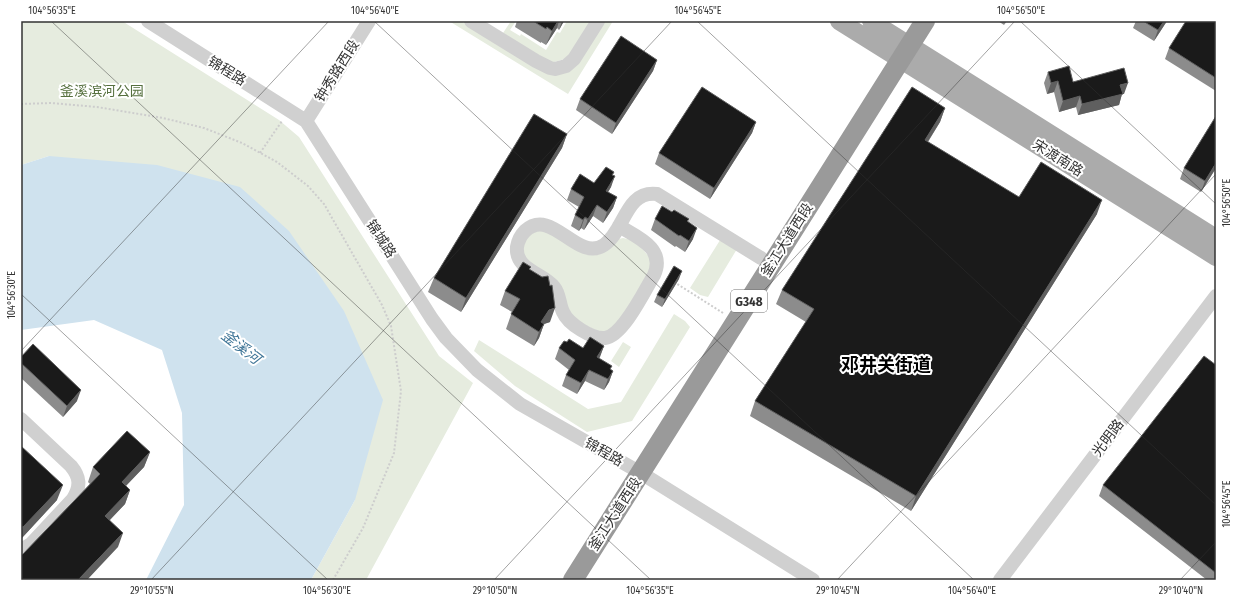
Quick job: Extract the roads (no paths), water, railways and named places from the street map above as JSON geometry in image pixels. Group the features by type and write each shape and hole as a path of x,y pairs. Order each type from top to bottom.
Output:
{"highway":[{"name":"釜江大道西段","path":"560,580 635,470 900,49 911,21"},
{"name":"釜江大道西段","path":"572,580 635,470 761,258 900,49 925,21"}],"main road":[{"path":"839,21 900,49"},
{"path":"872,21 900,49"},
{"name":"宋渡南路","path":"900,49 1216,238"},
{"name":"宋渡南路","path":"900,49 1216,257"}],"street":[{"name":"锦程路","path":"148,21 306,121"},
{"name":"钟秀路西段","path":"306,121 369,21"},
{"path":"471,21 544,66 555,69 566,66 574,59 598,21"},
{"name":"锦城路","path":"306,121 432,319 461,354"},
{"path":"619,226 653,249 657,260 656,271 618,332 601,338 593,336 569,321 563,312 558,293 554,286 526,268 518,257 517,247 520,238 527,229 534,226 549,226 582,246 593,249 605,244 638,198 646,194 657,194 761,258"},
{"name":"光明路","path":"1000,580 1216,296"},
{"name":"锦程路","path":"461,354 487,378 520,404 635,470 813,580"},
{"path":"21,419 71,466 76,472 80,482 79,490 73,499 31,544 21,550"}],"water":[{"name":"釜溪河","path":"49,156 157,165 240,187 289,231 344,311 383,400 355,500 311,580 146,580 184,505 182,413 162,350 94,320 21,330 21,165"}],"district":[{"name":"邓井关街道","path":"886,365"}],"park label":[{"name":"釜溪滨河公园","path":"102,91"}]}
